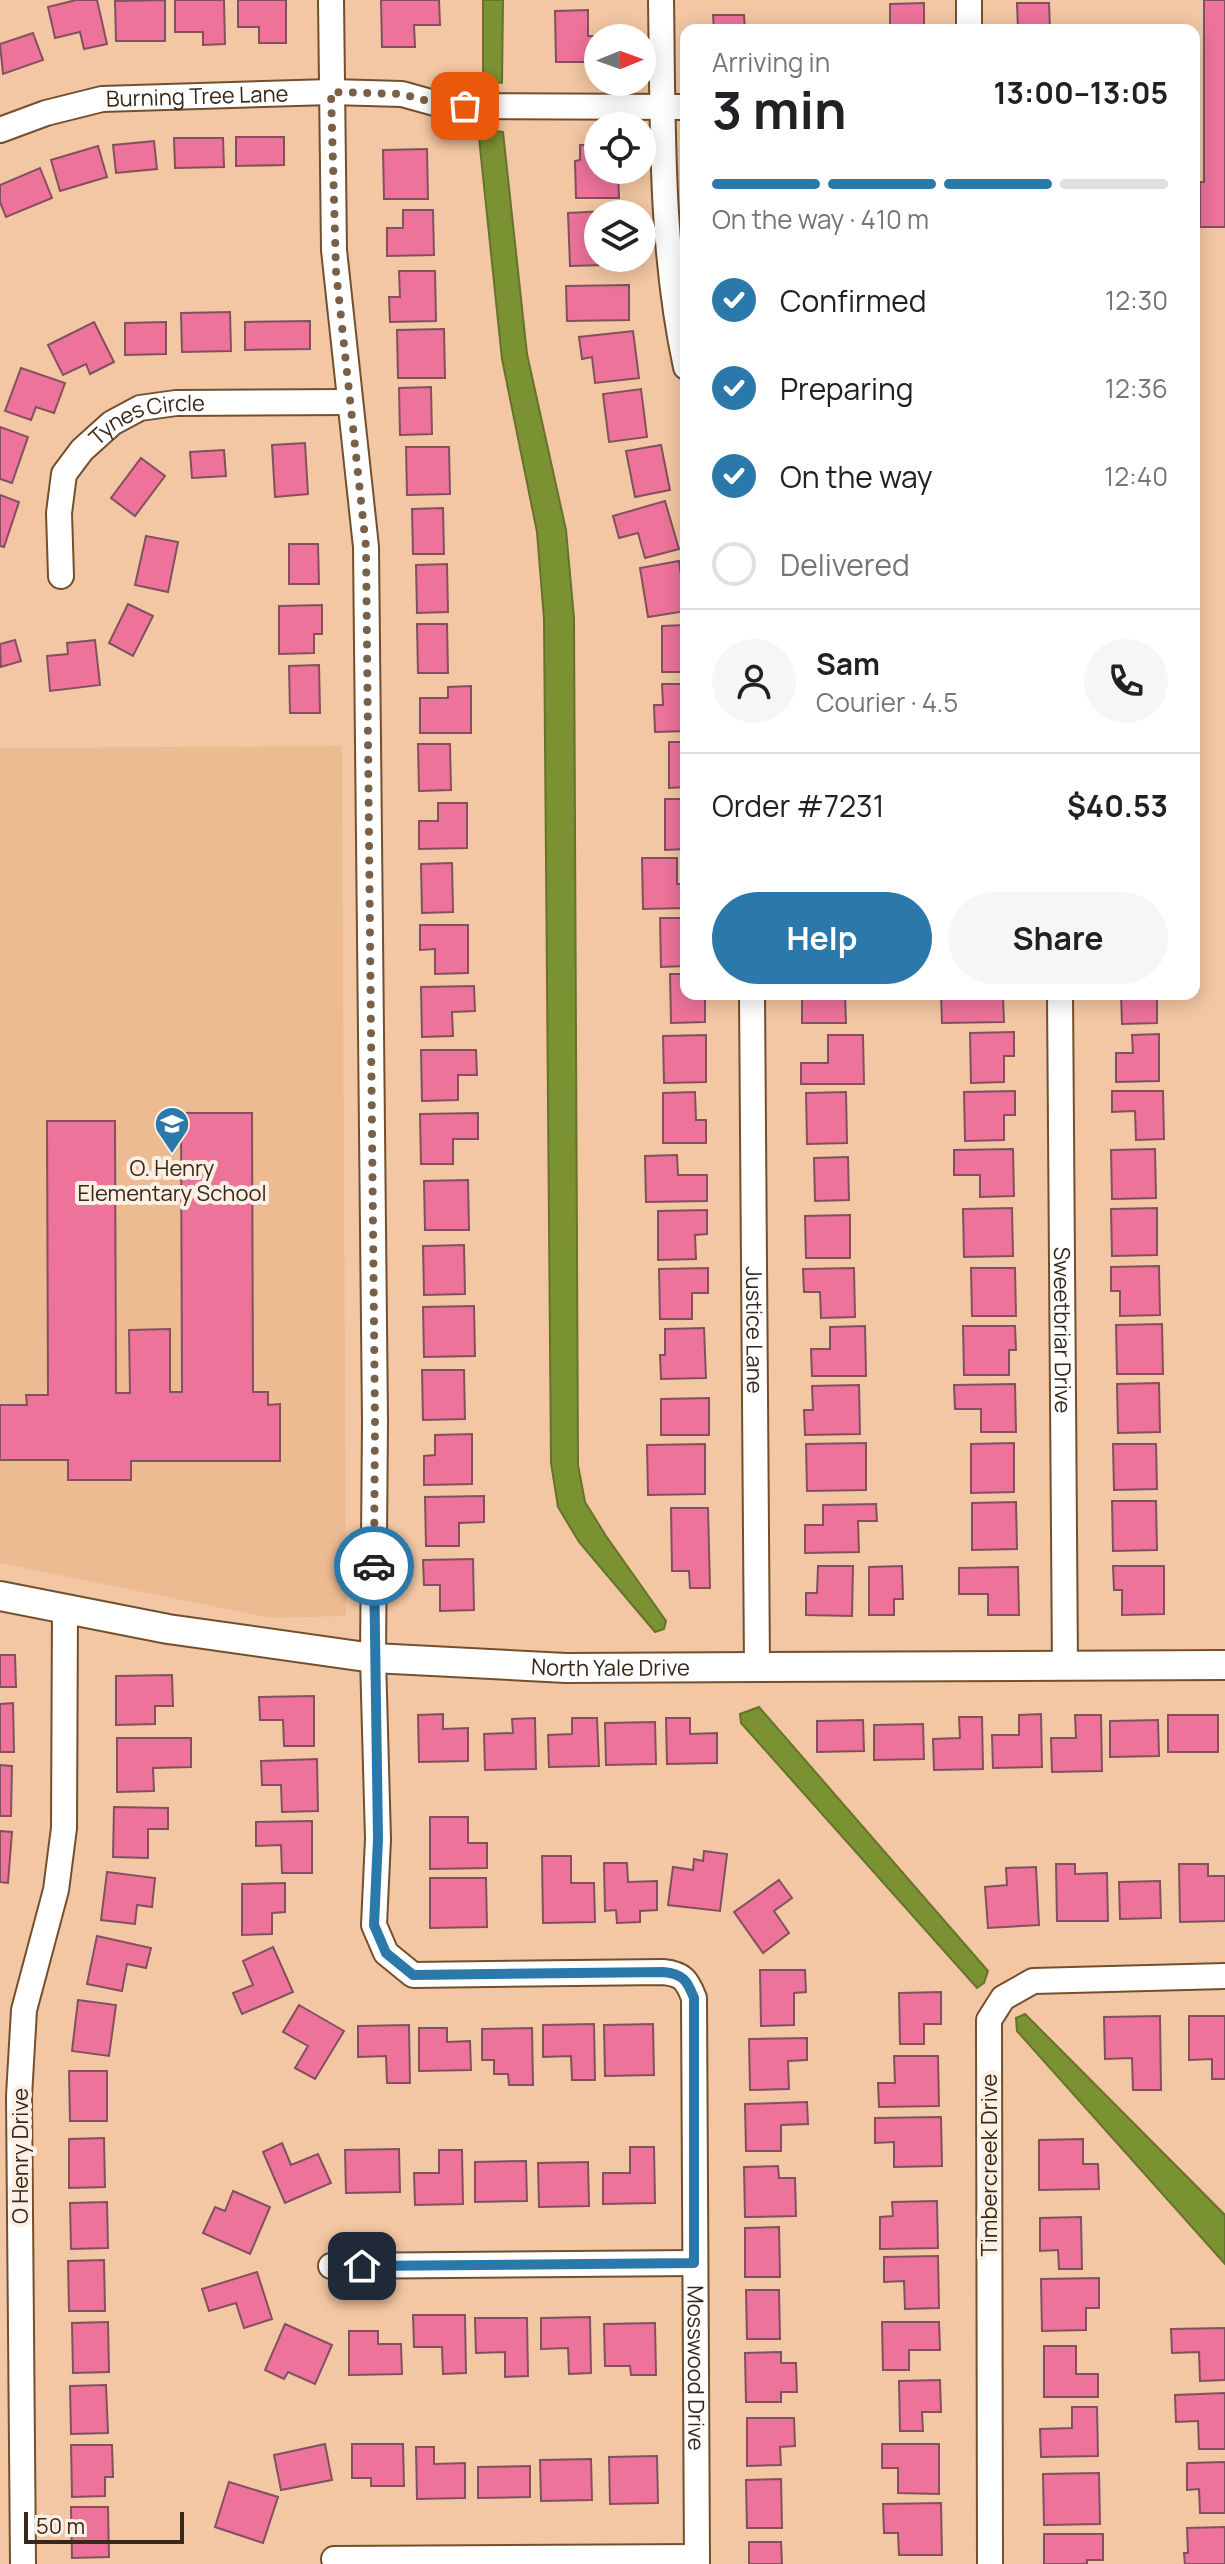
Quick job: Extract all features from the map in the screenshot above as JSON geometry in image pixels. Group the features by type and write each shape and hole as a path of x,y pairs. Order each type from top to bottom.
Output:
{"street":[{"path":"331,0 334,250 366,547 375,1421 373,1658"},
{"path":"661,0 674,107 665,207 680,334"},
{"path":"969,0 969,24"},
{"name":"Burning Tree Lane","path":"0,130 46,113 102,99 331,92 402,94 438,104 465,106 674,107"},
{"name":"Tynes Circle","path":"61,576 59,513 64,474 82,450 112,423 140,408 176,403 349,402"},
{"name":"Justice Lane","path":"752,1000 757,1667"},
{"name":"Sweetbriar Drive","path":"1060,1000 1065,1666"},
{"name":"North Yale Drive","path":"0,1596 168,1629 373,1658 566,1668 1225,1665"},
{"name":"O Henry Drive","path":"23,2564 19,2096 24,2010 56,1890 64,1828 65,1609"},
{"name":"Mosswood Drive","path":"373,1658 378,1839 374,1925 386,1953 413,1975 663,1972 678,1973 688,1981 694,1998 697,2561"},
{"name":"Timbercreek Drive","path":"990,2564 989,2020 1003,1998 1033,1981 1225,1976"},
{"path":"331,2266 694,2263"},
{"path":"334,2559 697,2561"}],"shaded area":[{"path":"483,0 503,0 502,83 483,81"},
{"path":"478,128 503,132 527,354 566,530 574,618 578,1465 585,1502 666,1621 664,1629 655,1632 579,1542 558,1507 551,1463 544,619 537,532 502,359"},
{"name":"O. Henry Elementary School","path":"342,746 346,1616 271,1618 0,1563 0,748"},
{"path":"759,1707 988,1971 984,1983 977,1988 741,1723 740,1714"},
{"path":"1025,2014 1225,2215 1225,2264 1017,2031 1016,2018"}],"building":[{"path":"76,0 97,0 107,44 84,49 80,32 55,38 48,7"},
{"path":"165,0 165,41 116,41 115,1"},
{"path":"175,0 224,0 225,44 203,45 203,32 175,32"},
{"path":"238,0 286,0 286,43 259,43 259,27 238,27"},
{"path":"381,0 439,0 440,25 414,25 415,47 382,47"},
{"path":"1204,0 1225,0 1225,227 1200,227 1200,182 1204,182"},
{"path":"924,3 924,24 890,24 890,4"},
{"path":"1017,3 1049,3 1050,24 1018,24"},
{"path":"588,10 588,24 584,24 584,62 556,62 555,11"},
{"path":"713,15 744,15 745,24 714,24"},
{"path":"33,33 43,60 3,74 0,44"},
{"path":"236,137 284,137 284,165 236,166"},
{"path":"174,138 223,138 224,167 175,168"},
{"path":"154,141 157,169 116,173 113,145"},
{"path":"580,145 584,145 584,184 618,184 619,198 576,198 575,161 580,160"},
{"path":"98,146 107,177 60,191 51,160"},
{"path":"427,149 428,199 384,199 383,150"},
{"path":"40,168 52,198 6,217 0,202 0,185"},
{"path":"403,210 433,210 434,255 387,256 387,228 403,228"},
{"path":"584,212 584,266 570,266 568,213"},
{"path":"399,271 435,271 436,321 390,322 389,297 400,297"},
{"path":"629,285 629,320 567,321 566,286"},
{"path":"230,312 231,351 182,352 181,313"},
{"path":"310,321 310,349 245,350 245,322"},
{"path":"94,322 114,362 90,374 86,364 63,375 48,345"},
{"path":"166,322 166,354 125,355 125,323"},
{"path":"444,329 445,378 398,378 397,330"},
{"path":"633,331 639,378 595,383 592,357 582,359 579,337"},
{"path":"21,368 65,383 54,413 36,407 31,420 5,411"},
{"path":"431,387 432,434 400,435 399,388"},
{"path":"641,389 647,437 609,442 603,394"},
{"path":"0,427 28,437 12,483 0,479"},
{"path":"305,443 308,494 275,497 272,445"},
{"path":"661,445 670,490 635,497 626,451"},
{"path":"406,447 449,447 450,494 407,495"},
{"path":"224,450 226,476 192,478 190,452"},
{"path":"141,458 165,476 135,516 111,498"},
{"path":"0,495 19,502 4,547 0,546"},
{"path":"665,501 679,549 645,558 638,533 619,538 613,516"},
{"path":"443,508 444,554 413,554 412,509"},
{"path":"146,536 178,542 168,592 135,585"},
{"path":"289,544 318,544 319,584 289,584"},
{"path":"679,561 680,612 648,617 640,568"},
{"path":"447,564 448,612 417,613 416,565"},
{"path":"128,604 153,616 133,656 109,643"},
{"path":"322,605 322,634 314,634 314,653 279,654 279,606"},
{"path":"417,624 447,624 448,673 418,673"},
{"path":"680,625 680,672 662,672 662,626"},
{"path":"15,640 21,661 1,667 0,644"},
{"path":"95,640 100,685 50,691 47,656 68,654 67,643"},
{"path":"319,665 320,713 290,713 289,666"},
{"path":"662,684 680,684 680,731 655,732 654,705 663,705"},
{"path":"471,686 471,733 420,733 420,698 448,698 448,687"},
{"path":"669,742 680,742 680,787 669,788"},
{"path":"418,744 450,744 451,790 419,791"},
{"path":"665,799 680,799 680,849 665,850"},
{"path":"438,803 467,803 467,848 419,849 419,821 438,821"},
{"path":"642,858 677,858 680,908 643,909"},
{"path":"452,863 453,912 422,913 421,864"},
{"path":"660,918 680,918 680,966 661,967"},
{"path":"420,925 468,925 468,973 435,974 435,949 420,950"},
{"path":"670,974 680,974 680,1000 705,1000 705,1022 671,1023"},
{"path":"474,986 475,1011 452,1012 453,1036 422,1037 421,987"},
{"path":"802,1000 845,1000 846,1023 802,1023"},
{"path":"941,1000 1003,1000 1004,1022 942,1023"},
{"path":"1121,1000 1157,1000 1157,1023 1122,1024"},
{"path":"1014,1032 1014,1056 1004,1056 1004,1082 971,1083 970,1033"},
{"path":"1159,1034 1159,1081 1116,1082 1116,1053 1133,1053 1132,1035"},
{"path":"706,1035 706,1082 664,1083 663,1036"},
{"path":"828,1035 863,1035 864,1084 801,1084 801,1063 828,1063"},
{"path":"421,1050 476,1050 477,1075 458,1075 458,1100 422,1101"},
{"path":"1015,1091 1015,1115 1004,1115 1004,1140 965,1141 964,1092"},
{"path":"1112,1091 1163,1091 1164,1139 1136,1140 1135,1111 1112,1112"},
{"path":"695,1092 696,1120 706,1120 706,1143 663,1143 663,1093"},
{"path":"846,1092 847,1143 807,1144 806,1093"},
{"path":"181,1113 252,1113 253,1392 268,1392 268,1405 280,1404 280,1461 131,1461 131,1480 68,1480 68,1460 0,1460 0,1405 27,1405 26,1395 48,1395 47,1121 115,1121 116,1393 130,1393 129,1330 170,1329 170,1392 182,1392"},
{"path":"478,1113 478,1139 453,1139 453,1164 421,1164 420,1114"},
{"path":"1013,1149 1014,1196 980,1197 980,1175 954,1175 954,1150"},
{"path":"1155,1149 1156,1198 1112,1199 1111,1150"},
{"path":"677,1155 678,1175 707,1175 707,1201 646,1202 645,1156"},
{"path":"848,1157 849,1200 815,1201 814,1158"},
{"path":"468,1180 469,1230 425,1230 424,1181"},
{"path":"1012,1208 1013,1256 964,1257 963,1209"},
{"path":"1157,1208 1157,1255 1112,1256 1111,1209"},
{"path":"707,1210 707,1234 695,1235 696,1259 658,1260 658,1211"},
{"path":"850,1215 850,1258 806,1258 805,1216"},
{"path":"464,1245 465,1294 424,1295 423,1246"},
{"path":"1159,1266 1160,1315 1120,1316 1120,1291 1111,1291 1111,1267"},
{"path":"708,1268 708,1293 692,1293 692,1319 660,1319 659,1269"},
{"path":"854,1268 855,1317 821,1318 820,1292 804,1292 803,1269"},
{"path":"971,1268 1015,1268 1016,1316 972,1316"},
{"path":"474,1306 475,1356 424,1357 423,1307"},
{"path":"1162,1324 1163,1374 1117,1374 1116,1325"},
{"path":"865,1326 866,1376 812,1376 811,1349 830,1349 830,1327"},
{"path":"963,1326 1015,1326 1016,1350 1009,1350 1009,1375 964,1375"},
{"path":"704,1328 706,1378 661,1379 660,1355 665,1355 665,1329"},
{"path":"422,1370 464,1370 465,1419 423,1420"},
{"path":"1159,1383 1160,1432 1118,1433 1117,1384"},
{"path":"1015,1384 1016,1432 981,1432 981,1409 955,1409 954,1385"},
{"path":"859,1385 860,1434 805,1435 804,1410 813,1410 812,1386"},
{"path":"709,1398 709,1435 661,1435 661,1399"},
{"path":"472,1434 472,1484 424,1485 424,1456 435,1455 435,1435"},
{"path":"866,1443 866,1490 807,1491 806,1444"},
{"path":"1014,1443 1014,1492 971,1493 971,1444"},
{"path":"705,1444 705,1494 648,1495 647,1445"},
{"path":"1113,1444 1156,1444 1157,1489 1114,1490"},
{"path":"484,1496 484,1522 459,1523 459,1546 426,1546 425,1497"},
{"path":"1112,1501 1156,1501 1157,1550 1113,1551"},
{"path":"1016,1502 1017,1549 972,1550 972,1503"},
{"path":"876,1504 877,1521 858,1521 859,1552 805,1553 805,1525 823,1525 823,1505"},
{"path":"671,1508 708,1508 710,1588 690,1588 689,1571 672,1571"},
{"path":"473,1559 474,1610 440,1611 440,1585 424,1585 423,1560"},
{"path":"818,1566 853,1566 852,1616 806,1615 806,1593 817,1593"},
{"path":"902,1566 903,1599 894,1599 894,1615 869,1615 869,1567"},
{"path":"1113,1566 1164,1566 1164,1614 1122,1615 1122,1590 1114,1590"},
{"path":"1018,1567 1019,1615 988,1615 988,1594 959,1594 959,1568"},
{"path":"0,1655 15,1655 16,1687 0,1687"},
{"path":"172,1675 173,1706 155,1706 155,1724 116,1725 116,1676"},
{"path":"314,1696 314,1746 284,1746 283,1720 260,1720 259,1697"},
{"path":"13,1703 14,1752 0,1752 0,1704"},
{"path":"443,1714 443,1729 468,1728 468,1761 419,1762 418,1715"},
{"path":"1041,1714 1042,1767 993,1768 992,1735 1019,1735 1019,1715"},
{"path":"1075,1715 1101,1715 1102,1771 1052,1772 1051,1738 1076,1738"},
{"path":"1168,1715 1218,1715 1218,1752 1168,1752"},
{"path":"959,1717 982,1717 983,1769 934,1770 933,1739 960,1738"},
{"path":"535,1718 536,1769 485,1770 484,1734 513,1733 512,1719"},
{"path":"572,1718 597,1718 599,1766 549,1767 548,1735 572,1734"},
{"path":"666,1718 690,1718 690,1734 717,1733 717,1763 667,1764"},
{"path":"863,1720 864,1751 817,1752 817,1721"},
{"path":"1158,1720 1159,1756 1110,1757 1110,1721"},
{"path":"655,1722 656,1764 606,1765 605,1723"},
{"path":"923,1724 924,1759 874,1760 874,1725"},
{"path":"117,1738 191,1738 191,1767 153,1768 154,1791 117,1792"},
{"path":"317,1759 318,1811 282,1812 281,1785 262,1785 261,1761"},
{"path":"0,1765 12,1766 11,1816 0,1816"},
{"path":"114,1807 168,1808 168,1829 148,1829 148,1858 113,1857"},
{"path":"430,1817 468,1817 468,1843 487,1843 487,1868 430,1869"},
{"path":"312,1821 312,1873 282,1873 281,1845 256,1846 256,1822"},
{"path":"0,1831 12,1832 8,1883 0,1882"},
{"path":"704,1851 727,1854 720,1911 668,1905 673,1867 693,1870 694,1859 703,1861"},
{"path":"542,1856 571,1856 571,1883 594,1883 595,1922 543,1923"},
{"path":"604,1863 627,1863 628,1882 657,1881 657,1910 640,1911 640,1922 617,1923 616,1910 605,1911"},
{"path":"1056,1864 1075,1864 1075,1874 1107,1873 1108,1921 1057,1921"},
{"path":"1179,1864 1208,1864 1208,1876 1225,1876 1225,1921 1180,1922"},
{"path":"1036,1867 1039,1925 988,1928 985,1887 1007,1885 1006,1868"},
{"path":"107,1872 155,1878 152,1907 137,1905 135,1924 101,1920"},
{"path":"430,1878 486,1878 487,1927 430,1928"},
{"path":"779,1880 792,1898 774,1911 789,1933 763,1953 734,1912"},
{"path":"1160,1881 1161,1918 1120,1919 1119,1882"},
{"path":"285,1883 285,1912 272,1913 272,1934 242,1935 242,1884"},
{"path":"97,1936 151,1948 146,1968 127,1964 122,1991 87,1984"},
{"path":"273,1947 293,1992 242,2014 233,1993 253,1985 243,1961"},
{"path":"760,1970 805,1970 806,1992 794,1993 794,2025 761,2026"},
{"path":"941,1992 941,2024 924,2024 924,2044 900,2044 899,1993"},
{"path":"78,2000 116,2005 109,2056 72,2051"},
{"path":"299,2005 344,2031 315,2079 295,2068 308,2046 283,2032"},
{"path":"1160,2016 1161,2090 1133,2090 1132,2058 1105,2059 1104,2017"},
{"path":"1189,2016 1225,2016 1225,2079 1212,2079 1212,2059 1189,2060"},
{"path":"594,2024 595,2080 572,2080 571,2056 543,2057 543,2025"},
{"path":"653,2024 654,2075 605,2076 604,2025"},
{"path":"409,2025 410,2083 387,2083 386,2056 358,2057 358,2026"},
{"path":"419,2028 447,2028 447,2042 470,2041 471,2070 419,2071"},
{"path":"532,2028 533,2085 509,2085 508,2074 494,2074 494,2060 482,2060 482,2029"},
{"path":"807,2038 807,2060 788,2061 789,2089 750,2090 749,2039"},
{"path":"894,2056 938,2056 939,2106 879,2107 878,2083 895,2083"},
{"path":"69,2071 107,2071 107,2121 70,2121"},
{"path":"807,2102 808,2124 781,2125 781,2151 746,2151 745,2104"},
{"path":"941,2117 942,2166 894,2167 894,2142 875,2143 875,2118"},
{"path":"104,2138 105,2187 69,2188 69,2139"},
{"path":"1083,2139 1083,2164 1098,2164 1099,2189 1039,2190 1039,2140"},
{"path":"282,2143 291,2165 318,2154 331,2183 285,2203 263,2152"},
{"path":"630,2147 654,2147 655,2203 603,2204 603,2173 630,2173"},
{"path":"399,2149 400,2192 346,2193 345,2150"},
{"path":"439,2150 462,2150 463,2204 415,2205 414,2173 439,2173"},
{"path":"526,2161 527,2201 475,2202 475,2162"},
{"path":"588,2162 589,2206 539,2207 538,2163"},
{"path":"778,2166 779,2178 795,2178 796,2216 745,2217 744,2167"},
{"path":"233,2191 270,2207 250,2254 203,2233 215,2207 225,2211"},
{"path":"937,2201 938,2248 880,2249 880,2217 893,2216 892,2202"},
{"path":"107,2202 108,2248 71,2249 70,2203"},
{"path":"1081,2217 1082,2269 1059,2269 1058,2250 1040,2251 1040,2218"},
{"path":"779,2227 780,2277 745,2277 745,2228"},
{"path":"938,2256 939,2308 905,2309 904,2281 884,2282 884,2257"},
{"path":"104,2260 105,2311 69,2311 68,2261"},
{"path":"257,2272 272,2319 244,2328 236,2303 209,2311 202,2289"},
{"path":"1099,2278 1099,2308 1086,2308 1086,2330 1042,2331 1041,2279"},
{"path":"746,2290 779,2290 780,2339 747,2339"},
{"path":"413,2315 465,2315 466,2373 443,2374 442,2347 414,2347"},
{"path":"590,2317 591,2373 569,2374 568,2348 541,2349 541,2318"},
{"path":"475,2318 527,2318 528,2376 505,2377 505,2352 476,2353"},
{"path":"108,2322 109,2372 73,2373 72,2323"},
{"path":"882,2322 939,2322 940,2350 909,2350 909,2370 883,2370"},
{"path":"655,2323 656,2375 631,2375 630,2366 605,2366 604,2324"},
{"path":"285,2324 332,2345 315,2384 288,2372 284,2379 265,2370"},
{"path":"1225,2328 1225,2380 1200,2381 1199,2352 1172,2353 1171,2329"},
{"path":"349,2331 378,2331 378,2344 401,2344 402,2374 349,2375"},
{"path":"1044,2346 1076,2346 1076,2374 1098,2374 1098,2397 1044,2397"},
{"path":"781,2352 781,2363 796,2363 797,2392 781,2392 781,2402 746,2402 745,2353"},
{"path":"940,2380 941,2412 922,2412 923,2431 900,2431 899,2381"},
{"path":"106,2385 108,2433 71,2434 70,2386"},
{"path":"1225,2393 1225,2449 1199,2449 1198,2421 1176,2422 1175,2395"},
{"path":"1072,2407 1097,2407 1098,2456 1041,2457 1040,2429 1072,2428"},
{"path":"747,2418 794,2418 795,2446 780,2447 781,2465 747,2466"},
{"path":"325,2444 332,2480 281,2490 274,2455"},
{"path":"352,2444 403,2444 404,2486 371,2486 371,2478 352,2478"},
{"path":"882,2444 939,2444 939,2494 898,2493 898,2468 882,2468"},
{"path":"71,2445 112,2445 113,2477 105,2477 105,2496 72,2497"},
{"path":"416,2447 434,2447 434,2464 465,2463 465,2498 417,2499"},
{"path":"657,2456 658,2503 610,2504 609,2457"},
{"path":"591,2459 592,2500 541,2501 540,2460"},
{"path":"1225,2462 1225,2513 1200,2513 1199,2489 1187,2490 1187,2463"},
{"path":"530,2466 530,2497 478,2498 478,2467"},
{"path":"1099,2473 1100,2524 1044,2525 1043,2474"},
{"path":"781,2479 782,2528 747,2528 746,2480"},
{"path":"229,2482 278,2497 263,2543 215,2527"},
{"path":"941,2503 942,2555 899,2555 898,2533 884,2533 883,2504"},
{"path":"71,2507 108,2507 109,2557 72,2558"},
{"path":"1225,2527 1225,2564 1185,2564 1187,2528"},
{"path":"1044,2534 1103,2534 1103,2560 1087,2560 1087,2564 1044,2564"},
{"path":"749,2542 781,2542 782,2564 749,2564"}],"way so far":[{"path":"374,1566 366,547 334,250 331,92 402,94 438,104 465,106"}],"place":[{"name":"O. Henry Elementary School","path":"172,1155"}],"route":[{"path":"362,2266 694,2263 694,1998 688,1981 678,1973 663,1972 413,1975 386,1953 374,1925 378,1839 374,1566"}]}
